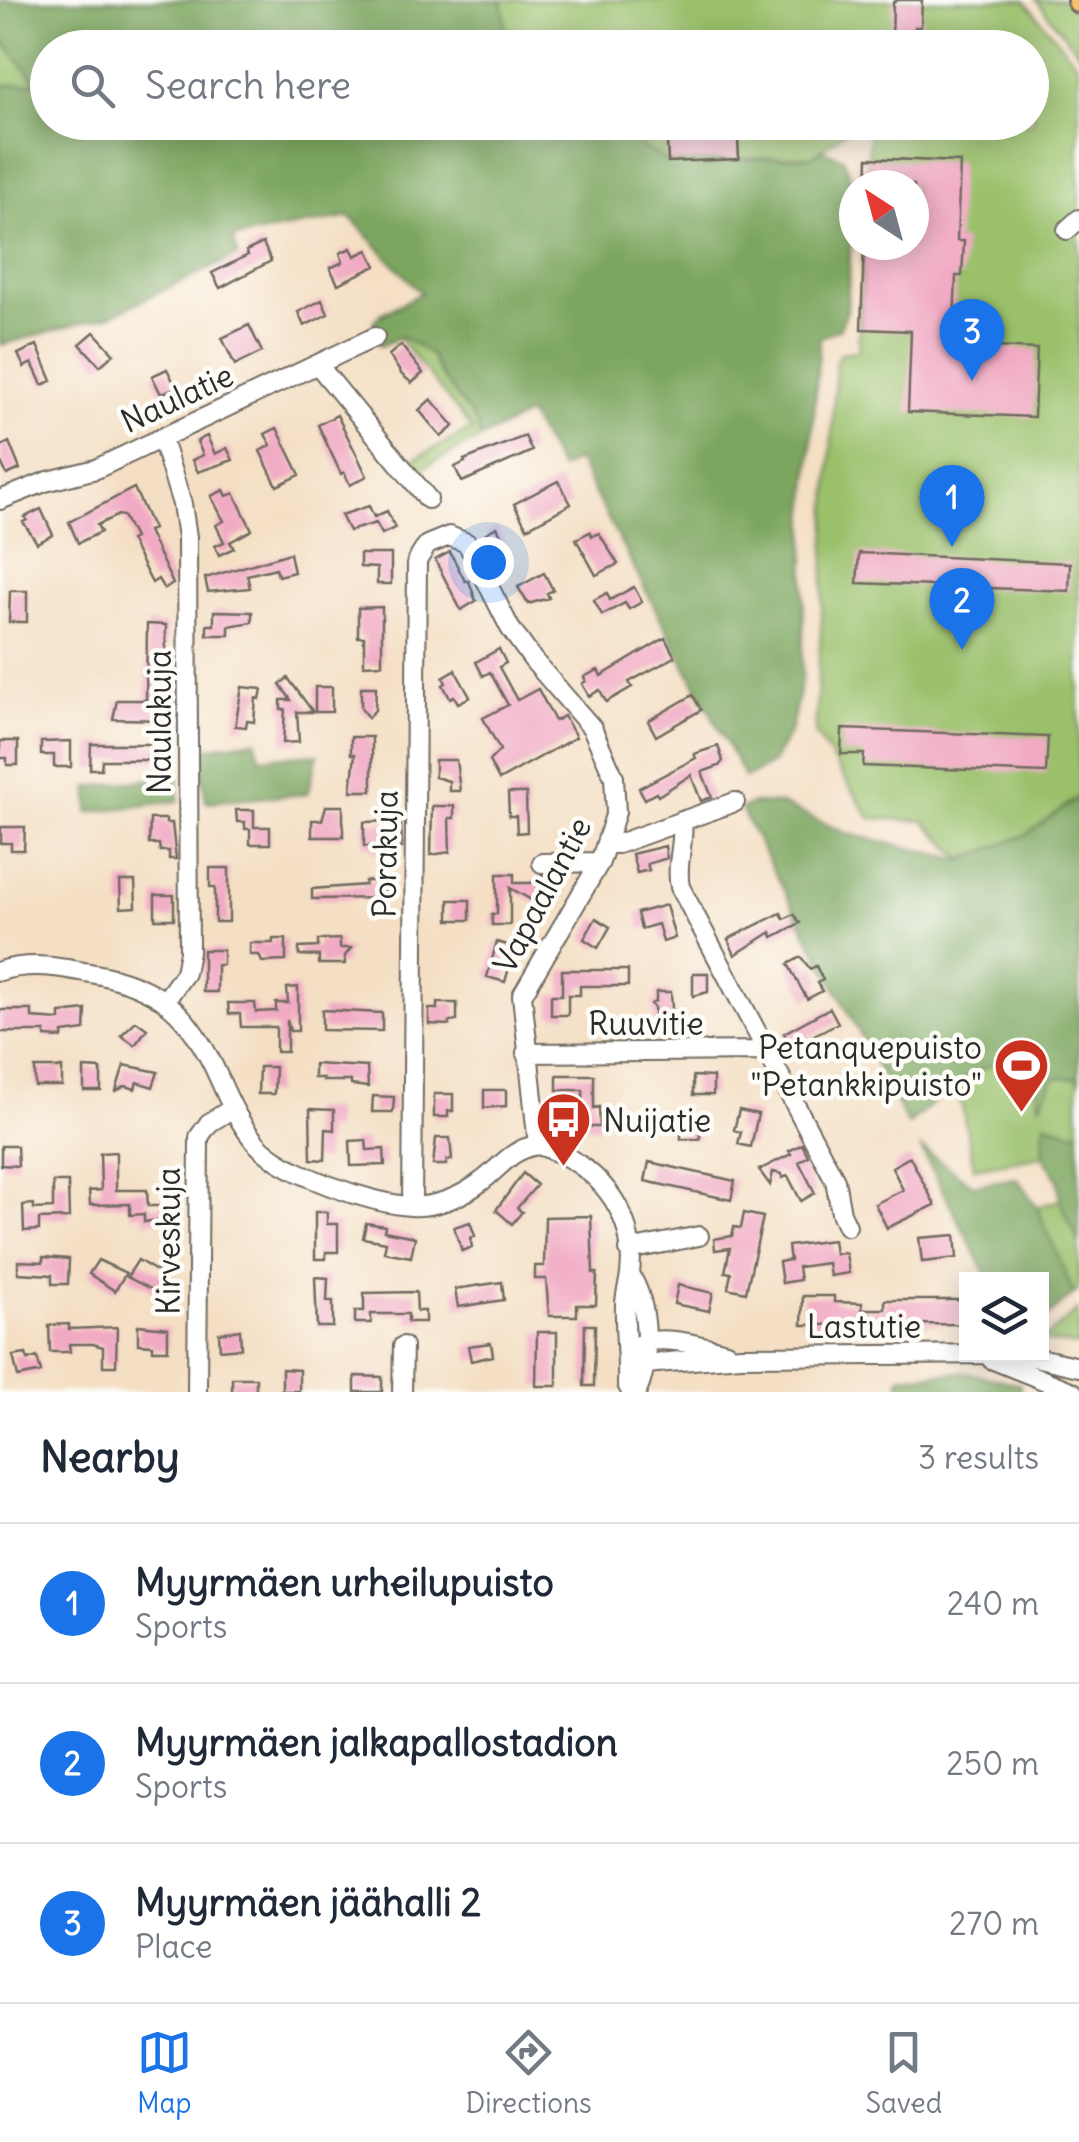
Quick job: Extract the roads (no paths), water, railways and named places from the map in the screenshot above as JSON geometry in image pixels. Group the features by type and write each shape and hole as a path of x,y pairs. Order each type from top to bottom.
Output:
{"street":[{"name":"Naulatie","path":"0,500 44,482 96,469 375,337"},
{"path":"318,365 428,499"},
{"name":"Naulakuja","path":"162,440 182,504 187,537 190,672 189,952 185,973 165,1000"},
{"name":"Porakuja","path":"412,1206 417,560 421,551 436,540 450,536 464,539"},
{"name":"Vapaalantie","path":"464,539 510,628 601,742 616,793 616,812 603,853 522,995 538,1145"},
{"path":"542,863 603,853 735,802"},
{"path":"682,820 680,887 834,1180 840,1213 847,1226"},
{"path":"0,971 33,964 127,979 165,1000 182,1015 197,1038 233,1108 259,1146 288,1168 346,1191 412,1206 455,1196 482,1182 512,1154 538,1145 572,1158 604,1184 626,1224 630,1275 625,1300 626,1384 634,1392 645,1364 639,1296 630,1275"},
{"name":"Ruuvitie","path":"526,1054 765,1051"},
{"name":"Kirveskuja","path":"197,1392 199,1138 209,1124 233,1108"},
{"path":"629,1250 699,1236"},
{"path":"628,1352 644,1341"},
{"name":"Lastutie","path":"644,1341 664,1341 741,1356"},
{"path":"402,1392 403,1346"},
{"path":"628,1352 645,1364"},
{"name":"Lastutie","path":"645,1364 741,1356 959,1357"},
{"path":"1049,1360 1079,1366"},
{"name":"Lastutie","path":"998,1362 1073,1392"}],"place":[{"name":"Myyrmäen jäähalli 2","path":"972,381"},
{"name":"Myyrmäen urheilupuisto","path":"952,547"},
{"name":"Myyrmäen jalkapallostadion","path":"962,650"},
{"name":"Petanquepuisto \"Petankkipuisto\"","path":"1021,1114"},
{"name":"Nuijatie","path":"564,1169"}]}
